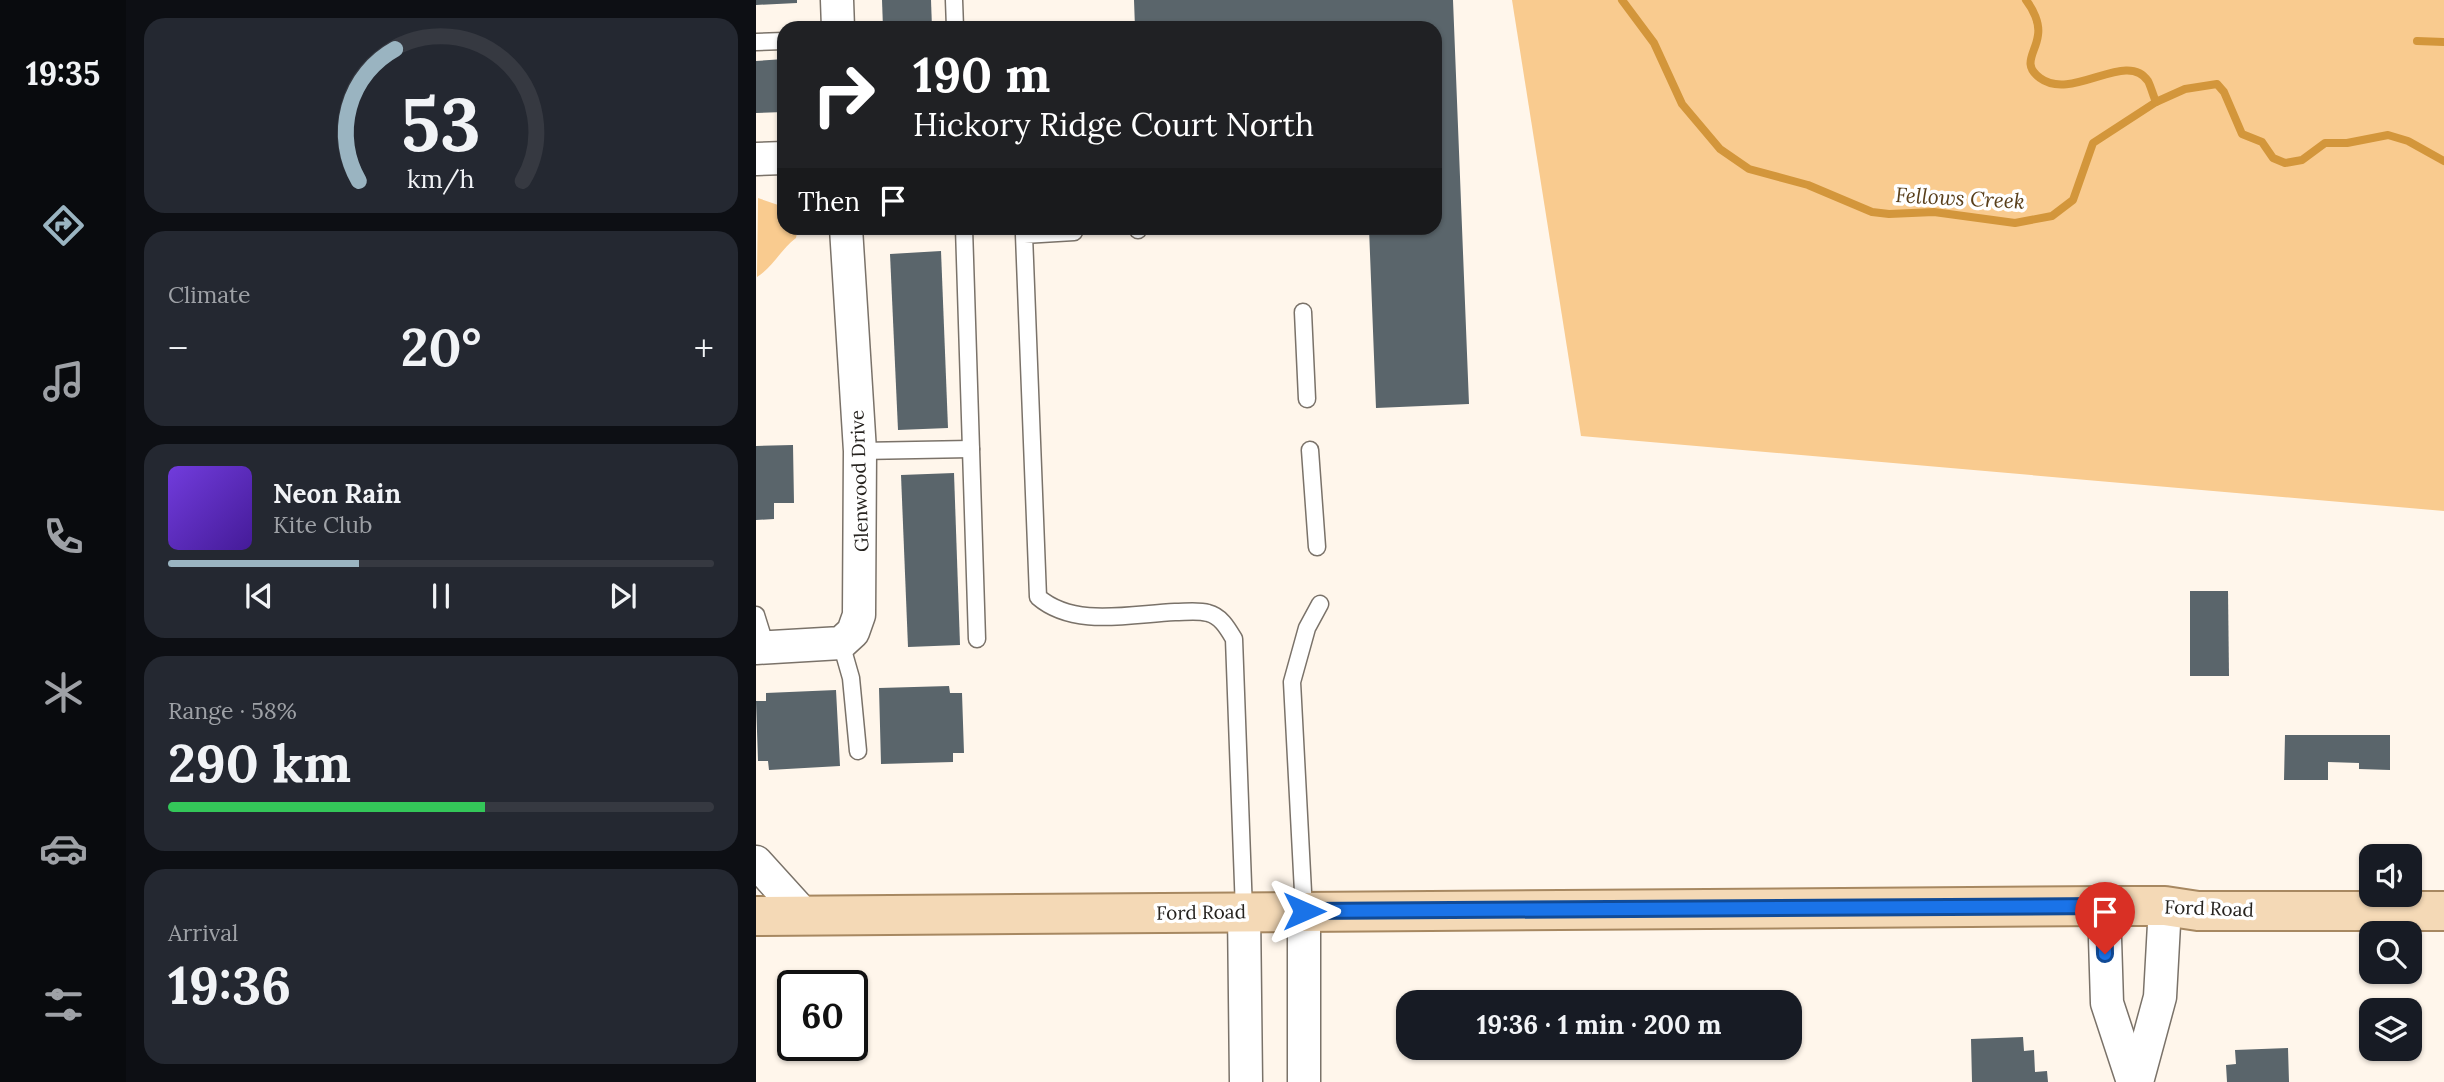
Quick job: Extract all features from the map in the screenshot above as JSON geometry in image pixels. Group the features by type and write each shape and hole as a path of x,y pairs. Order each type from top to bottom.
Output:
{"main road":[{"name":"Ford Road","path":"756,916 2104,906 2165,906 2198,911 2444,911"}],"street":[{"path":"837,0 838,21"},
{"path":"756,159 777,158"},
{"name":"Glenwood Drive","path":"841,643 853,632 859,615 860,451 846,235"},
{"path":"761,648 841,643"},
{"path":"756,862 805,916"},
{"path":"2104,906 2107,1003 2135,1082"},
{"path":"2135,1082 2160,996 2165,906"},
{"path":"1244,911 1246,1082"},
{"path":"1304,911 1304,1082"}],"lane":[{"path":"954,0 955,21"},
{"path":"756,42 777,41"},
{"path":"964,235 977,639"},
{"path":"1024,235 1038,597 1051,608 1077,617 1209,613 1222,621 1234,639 1244,911"},
{"path":"1303,312 1307,400"},
{"path":"860,451 971,449"},
{"path":"1310,450 1317,547"},
{"path":"1304,911 1292,682 1307,628 1320,604"},
{"path":"756,615 761,648"},
{"path":"841,643 851,678 858,751"}],"shaded area":[{"path":"1512,0 2444,0 2444,511 1581,436"},
{"path":"758,198 777,205 777,235 797,235 757,277"}],"building":[{"path":"756,0 797,0 797,3 756,5"},
{"path":"882,0 931,0 932,21 883,21"},
{"path":"1134,0 1453,0 1469,404 1376,408 1369,235 1442,235 1442,21 1135,21"},
{"path":"777,60 777,112 756,113 756,61"},
{"path":"941,251 948,428 898,430 890,254"},
{"path":"793,445 794,503 774,503 774,519 756,520 756,446"},
{"path":"954,473 960,645 908,647 901,475"},
{"path":"2190,591 2228,591 2229,676 2190,676"},
{"path":"949,686 950,693 962,693 964,753 953,753 953,762 881,764 879,688"},
{"path":"836,690 840,766 769,770 768,761 758,761 756,701 766,701 766,693"},
{"path":"2285,735 2390,735 2390,770 2359,769 2359,763 2328,762 2328,780 2284,780"},
{"path":"2023,1037 2024,1051 2034,1050 2035,1072 2047,1071 2048,1082 1972,1082 1971,1039"},
{"path":"2288,1048 2289,1082 2227,1082 2226,1065 2236,1064 2235,1050"}],"waterway":[{"name":"Fellows Creek","path":"1622,0 1654,43 1682,104 1720,149 1749,169 1808,185 1872,212 1934,212 2015,223 2052,216 2073,200 2093,143 2156,102 2185,89 2217,84 2224,92 2242,134 2262,142 2273,158 2285,163 2302,160 2325,143 2347,143 2388,135 2408,141 2444,161"},
{"path":"2026,0 2038,26 2037,41 2030,63 2034,73 2040,78 2053,84 2067,84 2127,70 2139,73 2148,81 2156,102"},
{"path":"2417,41 2444,42"}],"route":[{"path":"1304,911 2104,906 2105,954"}]}
